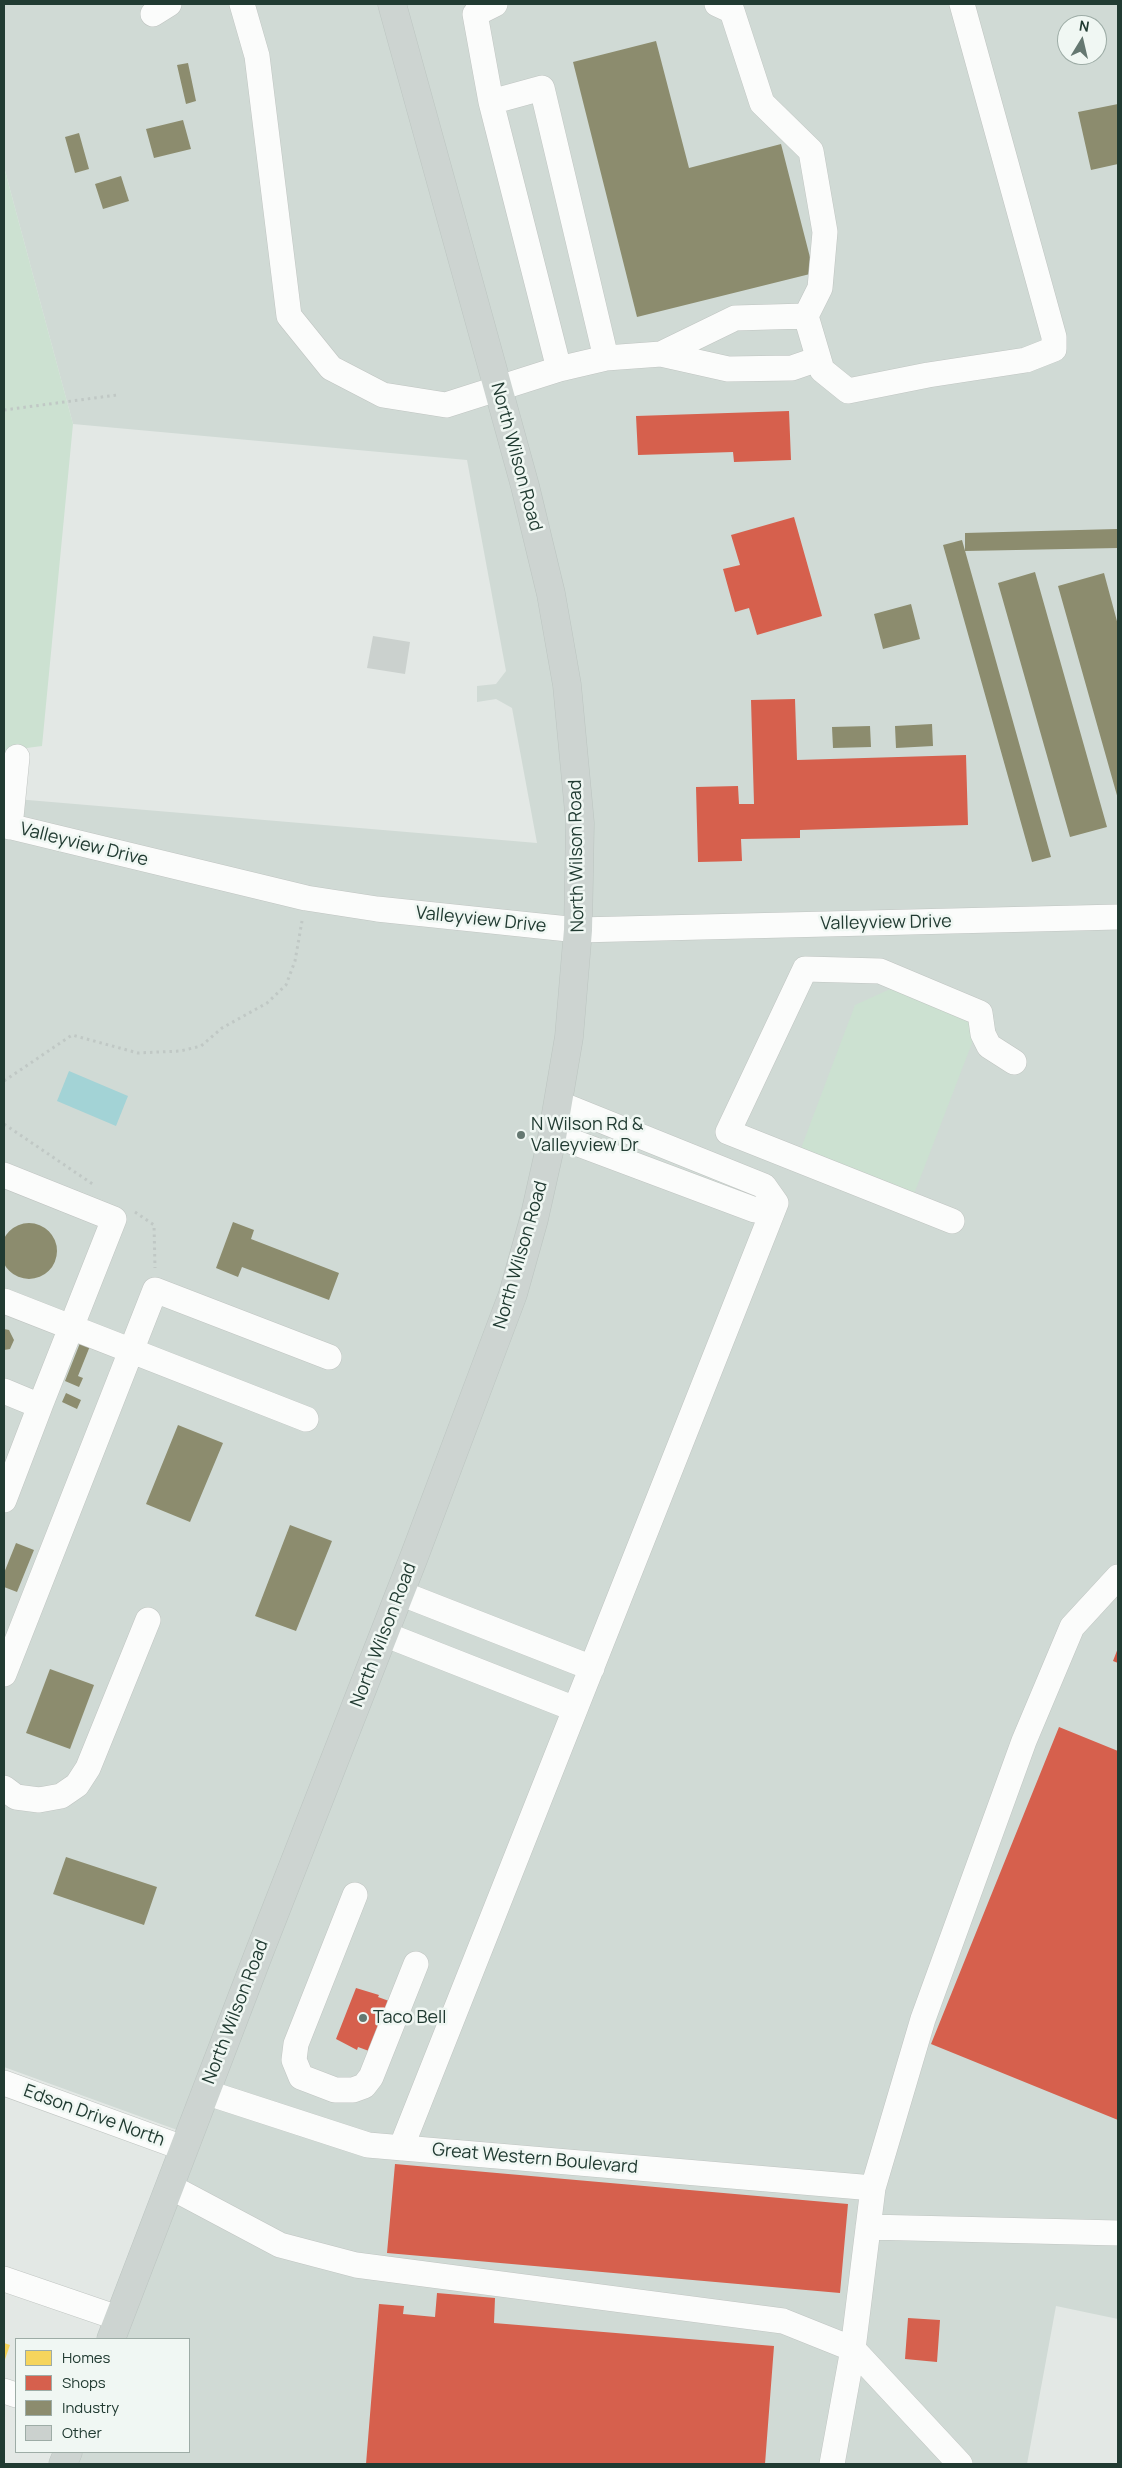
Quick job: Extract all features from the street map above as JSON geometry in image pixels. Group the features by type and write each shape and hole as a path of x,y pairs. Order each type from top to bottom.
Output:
{"main road":[{"name":"North Wilson Road","path":"114,2329 400,1593 513,1294 534,1219 558,1103 569,1037 578,930 580,823 567,685 551,594 498,389 392,4"}],"street":[{"path":"242,4 257,56 289,316 330,368 383,396 446,405 559,369 606,358 661,354 728,369 792,368 818,358"},
{"path":"495,4 475,14 491,102 559,369"},
{"path":"717,4 732,11 762,103 811,151 825,232 820,288 806,316 822,370 848,391 928,375 1026,360 1054,349 1054,337 962,4"},
{"path":"491,102 542,88 606,358"},
{"path":"661,354 735,318 806,316"},
{"path":"7,826 16,757"},
{"name":"Valleyview Drive","path":"7,826 306,898 377,909 578,930 1118,917"},
{"path":"715,1166 728,1132 805,969 880,971 980,1013 983,1034 989,1046 1014,1062"},
{"path":"558,1103 764,1186 776,1204"},
{"path":"728,1132 952,1222"},
{"path":"552,1134 755,1210 776,1204"},
{"path":"4,1175 114,1219 4,1500"},
{"path":"401,2148 776,1204"},
{"path":"4,1674 155,1290 328,1357"},
{"path":"4,1301 306,1419"},
{"path":"4,1391 40,1406"},
{"path":"832,2464 853,2349 873,2188 923,2019 1024,1741 1072,1627 1118,1577"},
{"path":"400,1593 592,1668"},
{"path":"4,1788 16,1797 39,1800 61,1796 77,1785 88,1768 148,1620"},
{"path":"384,1634 575,1709"},
{"path":"355,1895 296,2044 294,2060 301,2077 335,2090 353,2090 364,2086 371,2077 416,1964"},
{"name":"Edson Drive North","path":"4,2083 183,2148"},
{"name":"Great Western Boulevard","path":"205,2092 368,2145 873,2188"},
{"path":"169,2186 280,2245 356,2265 783,2321 853,2349 960,2464"},
{"path":"868,2227 1118,2233"},
{"path":"4,2279 114,2329"}],"path":[{"path":"4,410 116,395"},
{"path":"4,1081 72,1035 138,1053 180,1051 201,1046 222,1028 267,1003 286,985 295,961 306,898"}],"shaded area":[{"path":"4,4 1118,4 1118,2319 1056,2306 1027,2464 69,2464 73,2453 190,2453 190,2338 115,2338 191,2135 4,2067 4,798 537,843 512,708 496,699 477,702 477,686 496,684 506,671 467,460 73,424 4,167"}],"green space":[{"path":"4,167 73,424 42,746 4,751"},
{"path":"897,986 975,1019 977,1030 914,1194 800,1151 855,1005"}],"water":[{"path":"69,1071 128,1096 116,1126 57,1101"}],"building: Homes":[{"path":"4,2343 10,2345 4,2362"}],"building: Shops":[{"path":"789,411 791,460 734,462 733,452 638,455 636,416"},
{"path":"794,517 822,616 757,635 749,608 735,612 723,569 740,565 731,535"},
{"path":"795,699 797,760 966,755 968,825 800,830 800,838 741,839 742,861 698,862 696,787 738,786 739,804 754,804 751,700"},
{"path":"1118,1648 1118,1663 1113,1661"},
{"path":"1059,1727 1118,1751 1118,2120 931,2044"},
{"name":"Taco Bell","path":"356,1988 379,1995 378,1997 389,2001 369,2051 358,2047 357,2050 336,2039"},
{"path":"395,2164 848,2204 840,2293 387,2253"},
{"path":"437,2293 495,2298 494,2323 774,2346 765,2464 366,2464 379,2304 404,2306 403,2314 435,2317"},
{"path":"908,2318 940,2320 937,2362 905,2359"}],"building: Industry":[{"path":"656,41 689,168 781,144 814,273 637,317 573,62"},
{"path":"188,63 196,101 186,104 177,65"},
{"path":"1118,104 1118,164 1091,170 1078,112"},
{"path":"183,120 191,149 154,158 146,129"},
{"path":"79,133 89,169 75,173 65,137"},
{"path":"121,176 129,201 103,209 95,184"},
{"path":"1117,529 1118,548 965,551 965,533"},
{"path":"962,540 1051,857 1032,862 943,545"},
{"path":"1035,572 1107,827 1070,837 998,583"},
{"path":"1104,573 1118,625 1118,799 1058,586"},
{"path":"911,604 920,639 883,649 874,614"},
{"path":"932,724 933,746 896,748 895,726"},
{"path":"870,726 871,747 833,748 832,727"},
{"path":"233,1222 254,1230 251,1239 339,1273 329,1300 242,1267 238,1277 216,1268"},
{"path":"29,1223 44,1228 52,1236 57,1251 52,1266 44,1274 29,1279 14,1274 6,1266 1,1251 6,1236 14,1228"},
{"path":"4,1329 9,1330 14,1340 10,1349 4,1350"},
{"path":"80,1343 90,1346 78,1376 83,1378 79,1387 65,1381"},
{"path":"66,1393 81,1400 77,1409 62,1402"},
{"path":"178,1425 223,1443 190,1522 146,1504"},
{"path":"290,1525 332,1541 296,1631 255,1616"},
{"path":"16,1543 34,1550 17,1592 4,1587 4,1573"},
{"path":"50,1669 94,1685 70,1749 26,1733"},
{"path":"66,1857 157,1887 144,1925 53,1894"}],"building: Other":[{"path":"373,636 410,642 405,674 367,668"}],"place":[{"name":"N Wilson Rd & Valleyview Dr","path":"521,1135"},
{"name":"Taco Bell","path":"363,2018"}]}
